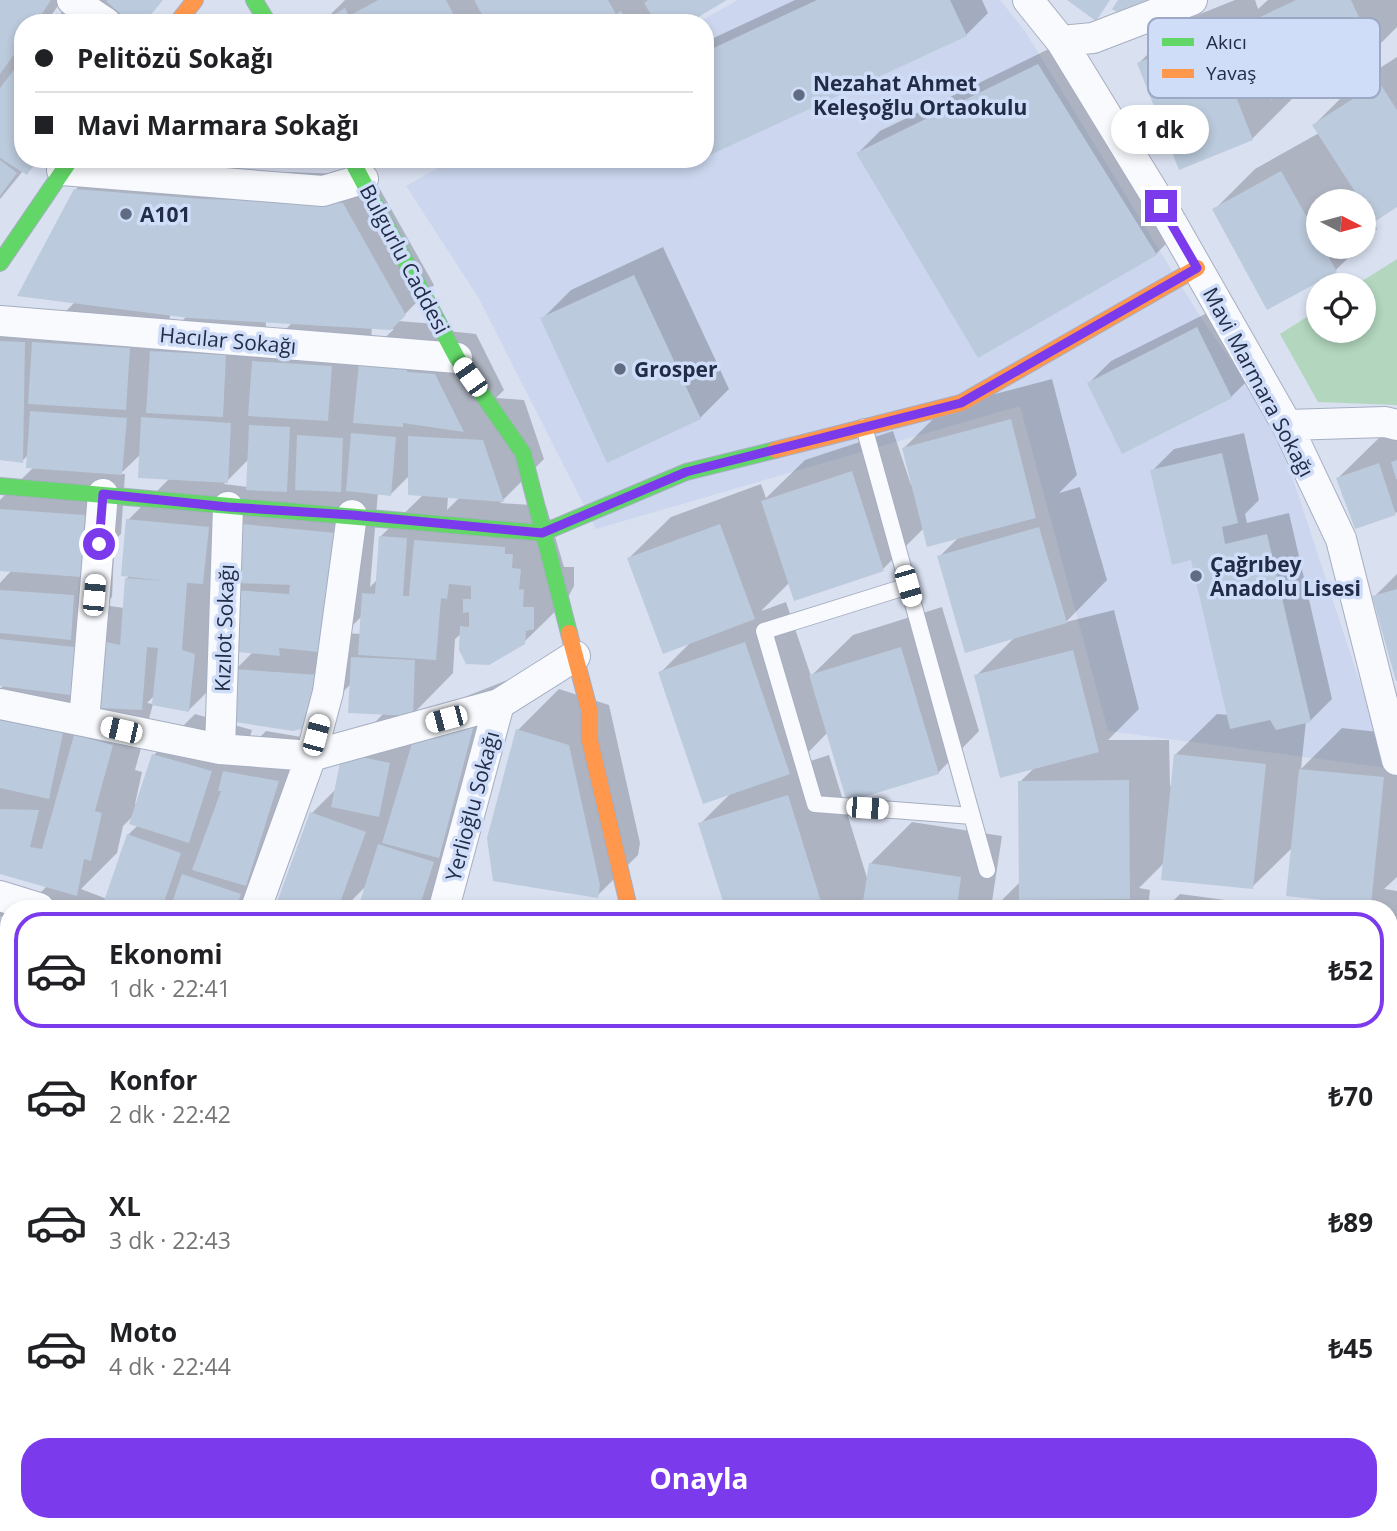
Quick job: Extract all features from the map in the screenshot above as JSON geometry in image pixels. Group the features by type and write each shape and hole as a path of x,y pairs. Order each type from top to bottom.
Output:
{"street":[{"path":"72,0 93,14"},
{"path":"184,14 195,0"},
{"name":"Mavi Marmara Sokağı","path":"1028,0 1061,41 1287,425 1341,539 1397,760"},
{"path":"1061,41 1093,38 1187,1"},
{"path":"0,263 64,168"},
{"path":"96,168 323,191 357,169"},
{"name":"Bulgurlu Caddesi","path":"357,169 457,358 523,453 589,709 589,737 627,900"},
{"path":"0,486 542,533 686,472 961,403 1197,268"},
{"name":"Hacılar Sokağı","path":"0,321 457,358"},
{"path":"1287,425 1385,422 1397,425"},
{"path":"84,721 103,494"},
{"name":"Kızılot Sokağı","path":"220,749 228,507"},
{"path":"259,900 311,756 328,692 352,515"},
{"path":"0,705 220,749 311,756 499,704 575,656"},
{"name":"Yerlioğlu Sokağı","path":"446,900 499,704"},
{"path":"589,709 603,723"}],"lane":[{"path":"864,426 987,870"},
{"path":"908,586 764,631 815,804 972,816"}],"shaded area":[{"path":"738,0 1000,0 1025,31 1201,318 1274,421 1388,768 1108,731 1020,406 596,529 478,297 406,186 438,168 714,168 713,14"}],"green space":[{"path":"1397,259 1397,405 1318,402 1280,334 1306,318 1306,343 1376,343 1375,273"}],"building":[{"path":"0,0 51,0 42,14 14,14 14,55 0,74"},
{"path":"163,0 151,14 121,14 106,1"},
{"path":"378,0 446,0 453,14 353,14"},
{"path":"474,0 608,0 616,14 482,14"},
{"path":"648,0 727,0 703,14 651,14 644,3"},
{"path":"817,0 950,0 967,36 714,153 714,48"},
{"path":"1067,0 1110,0 1096,21"},
{"path":"1118,0 1161,0 1126,17 1112,9"},
{"path":"1296,0 1351,0 1359,18 1258,18"},
{"path":"345,8 348,14 335,14"},
{"path":"1148,59 1148,91 1137,63"},
{"path":"1038,64 1157,255 978,358 856,153"},
{"path":"14,70 14,167 0,158 0,88"},
{"path":"1380,84 1397,110 1397,207 1376,221 1376,189 1353,189 1312,125 1354,98 1380,98"},
{"path":"1151,98 1237,98 1253,140 1179,170"},
{"path":"0,160 17,173 0,196"},
{"path":"16,168 32,168 27,175"},
{"path":"1281,171 1306,216 1306,259 1330,259 1337,272 1306,273 1306,289 1267,310 1212,209"},
{"path":"74,189 202,199 343,203 406,315 391,330 189,318 17,296"},
{"name":"Grosper","path":"634,275 701,419 607,463 540,318"},
{"path":"1197,327 1232,398 1122,454 1087,383"},
{"path":"0,341 25,342 23,463 0,460"},
{"path":"32,342 130,348 126,410 28,404"},
{"path":"150,351 226,355 223,417 146,413"},
{"path":"252,361 332,366 328,421 248,416"},
{"path":"359,362 408,366 407,372 435,374 464,432 403,423 403,427 353,423"},
{"path":"30,411 127,418 122,475 26,468"},
{"path":"141,417 231,423 228,483 138,478"},
{"path":"1011,419 1036,518 927,547 902,448"},
{"path":"249,425 290,427 287,492 246,490"},
{"path":"351,433 396,437 391,496 346,491"},
{"path":"297,435 343,438 341,492 295,490"},
{"path":"408,436 483,440 504,502 408,495"},
{"path":"1222,453 1238,523 1222,527 1225,544 1267,534 1311,722 1276,730 1270,720 1230,729 1191,560 1172,565 1150,470"},
{"path":"1397,460 1397,479 1396,479 1391,462"},
{"path":"1379,463 1396,515 1355,529 1336,478"},
{"path":"852,471 884,571 794,601 761,501"},
{"path":"0,509 85,515 81,577 0,571"},
{"path":"126,519 209,527 203,584 187,583 182,650 195,654 189,712 152,705 158,648 147,647 142,710 100,708 106,642 120,645 125,578 165,581 121,576"},
{"path":"242,524 337,533 328,653 279,648 280,656 228,651 234,590 289,594 290,585 238,583"},
{"path":"720,524 755,619 663,654 627,558"},
{"path":"1039,527 1067,623 965,653 937,556"},
{"path":"379,536 407,538 403,596 409,596 414,540 505,547 505,554 513,554 512,568 521,569 519,590 524,589 523,607 534,607 534,629 526,631 525,644 489,665 466,664 459,650 460,626 469,627 469,612 463,613 463,599 471,599 471,586 449,584 447,599 441,598 436,660 358,655 362,593 375,594"},
{"path":"1397,589 1397,681 1396,681 1372,596"},
{"path":"0,590 74,595 71,640 0,633"},
{"path":"0,639 84,648 78,696 0,686"},
{"path":"745,642 790,774 703,804 658,672"},
{"path":"901,647 939,774 847,802 809,675"},
{"path":"1073,650 1099,752 1000,778 974,675"},
{"path":"351,657 415,660 413,716 348,713"},
{"path":"234,669 320,675 310,727 293,731 229,721"},
{"path":"476,717 439,858 382,843 413,740"},
{"path":"0,720 63,733 49,799 0,788"},
{"path":"516,729 569,745 600,885 598,898 493,881 487,838"},
{"path":"74,735 113,745 95,811 102,813 91,861 84,859 77,896 0,874 0,809 39,810 30,847 42,849"},
{"path":"342,753 390,763 379,817 331,807"},
{"path":"152,754 212,771 189,843 129,824"},
{"path":"1174,754 1266,764 1253,889 1161,880"},
{"path":"1299,769 1384,777 1372,900 1324,900 1286,896"},
{"path":"223,771 279,781 246,886 192,870 221,791 218,791"},
{"path":"1129,780 1130,899 1019,900 1018,781"},
{"path":"788,795 821,900 722,900 698,823"},
{"path":"310,812 366,832 341,900 278,900"},
{"path":"127,834 181,853 165,900 104,900"},
{"path":"378,844 434,862 422,900 360,900"},
{"path":"869,863 961,877 958,900 863,900"},
{"path":"182,874 241,894 239,900 173,900"}],"traffic: fast":[{"path":"254,0 263,14"},
{"path":"0,263 65,168"},
{"path":"356,168 457,358 523,453 569,633"},
{"path":"0,486 542,533 686,472 775,450"}],"traffic: slow":[{"path":"184,14 195,0"},
{"path":"775,450 961,403 1197,268"},
{"path":"569,633 589,709 589,737 627,900"}],"place":[{"name":"Nezahat Ahmet Keleşoğlu Ortaokulu","path":"799,95"},
{"name":"A101","path":"126,214"},
{"name":"Grosper","path":"620,369"},
{"name":"Çağrıbey Anadolu Lisesi","path":"1196,576"}],"route":[{"path":"99,544 103,494 542,533 686,472 961,403 1197,268 1161,206"}]}
